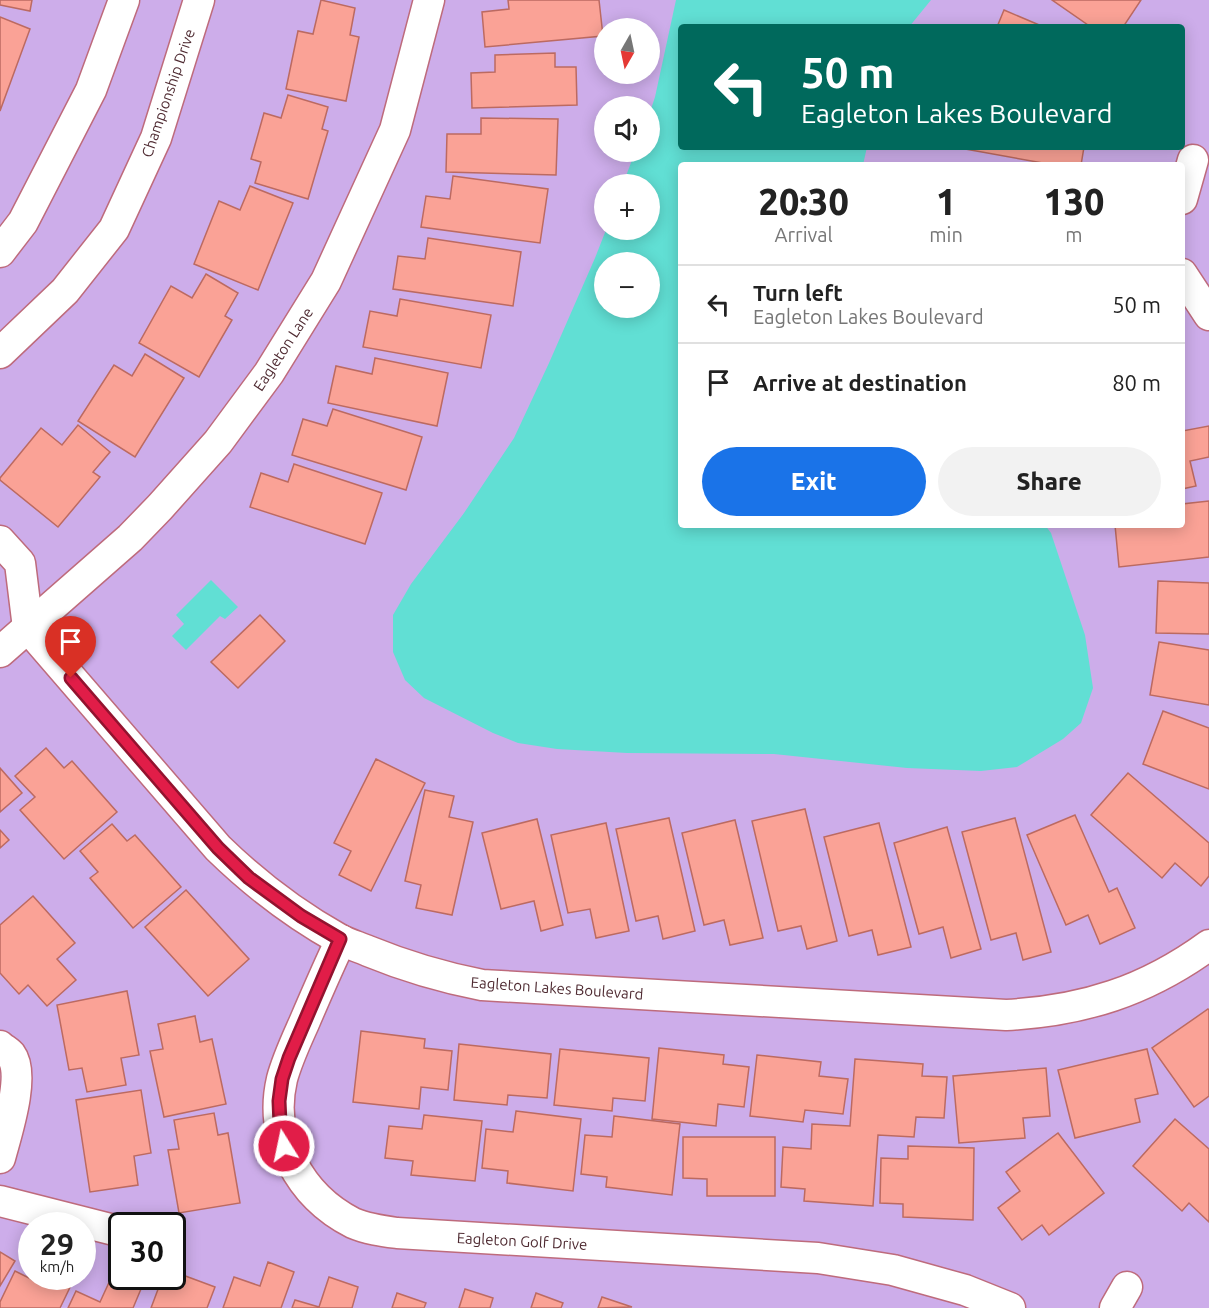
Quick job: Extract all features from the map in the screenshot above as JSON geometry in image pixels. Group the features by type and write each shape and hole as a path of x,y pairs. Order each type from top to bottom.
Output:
{"street":[{"path":"0,252 23,222 91,90 124,0"},
{"name":"Championship Drive","path":"0,353 65,291 114,229 156,138 199,0"},
{"name":"Eagleton Lane","path":"0,652 14,626 130,538 160,507 218,442 269,374 326,281 395,130 429,0"},
{"path":"1185,187 1192,160"},
{"path":"1185,279 1209,315"},
{"path":"0,541 20,563 14,626"},
{"name":"Eagleton Lakes Boulevard","path":"14,626 218,848 258,884 301,916 340,939 400,964 441,976 482,985 1006,1015 1030,1014 1092,1003 1140,986 1184,964 1209,945"},
{"name":"Eagleton Golf Drive","path":"340,939 282,1079 279,1101 280,1124 284,1146 303,1182 318,1199 355,1224 376,1231 397,1233 818,1258 893,1270 965,1290 1010,1308"},
{"path":"0,1046 11,1056 18,1071 15,1095 0,1158"},
{"path":"0,1201 108,1228"}],"shaded area":[{"path":"0,0 1209,0 1209,1308 0,1308"}],"water":[{"path":"676,0 931,0 911,24 678,24 678,150 866,150 864,162 678,162 678,528 1047,528 1051,533 1085,635 1093,688 1081,723 1063,739 1017,767 981,771 907,768 774,754 627,753 557,749 518,743 493,733 424,698 405,680 393,652 393,615 411,584 464,513 514,438 594,260 594,318 660,318 660,252 597,252 602,240 660,240 660,174 627,174 631,162 660,162 660,96 655,96 658,84 660,84 660,74"},
{"path":"211,580 238,607 225,619 220,616 186,650 172,636 184,624 176,615"}],"building":[{"path":"0,0 32,0 30,11 0,5"},
{"path":"321,0 355,8 350,35 359,37 346,101 286,89 298,31 313,34"},
{"path":"508,0 599,0 601,18 594,18 594,37 485,47 482,12 509,9"},
{"path":"1052,0 1141,0 1125,24 1087,24"},
{"path":"1004,10 1037,24 998,24"},
{"path":"0,17 30,29 0,111"},
{"path":"555,53 555,67 576,67 577,105 472,108 471,73 495,72 495,55"},
{"path":"288,95 328,107 322,129 328,131 308,199 255,183 261,162 251,159 264,113 281,118"},
{"path":"481,118 558,119 556,175 446,172 447,134 481,134"},
{"path":"971,150 1084,150 1082,162 1037,162"},
{"path":"453,176 548,189 540,243 421,227 426,196 450,199"},
{"path":"250,186 293,203 258,290 194,264 219,201 240,210"},
{"path":"428,238 521,252 513,306 393,289 398,256 425,259"},
{"path":"206,274 238,293 225,316 232,320 199,377 139,343 171,286 192,298"},
{"path":"400,299 491,315 481,368 363,347 370,311 397,316"},
{"path":"145,354 184,378 135,457 78,421 114,365 132,376"},
{"path":"375,358 448,373 437,426 328,403 336,366 372,374"},
{"path":"333,409 422,437 406,490 292,455 303,419 327,426"},
{"path":"78,425 110,452 93,472 100,477 58,527 0,478 41,428 62,445"},
{"path":"1209,426 1209,457 1190,461 1196,486 1185,488 1185,430"},
{"path":"294,464 382,493 365,544 250,507 261,473 288,482"},
{"path":"1209,501 1209,557 1119,567 1115,528 1185,528 1185,504"},
{"path":"1158,581 1209,583 1209,634 1156,633"},
{"path":"260,615 285,641 238,688 211,662"},
{"path":"1159,642 1209,650 1209,705 1150,695"},
{"path":"1163,711 1209,728 1209,789 1143,764"},
{"path":"46,748 64,768 72,761 117,812 64,859 20,810 35,797 15,776"},
{"path":"376,759 425,783 371,891 339,875 351,851 334,843"},
{"path":"0,768 22,793 0,812"},
{"path":"1128,773 1209,843 1209,876 1201,886 1175,863 1162,878 1091,815"},
{"path":"425,790 454,796 449,817 473,822 452,915 416,908 421,885 405,881"},
{"path":"805,809 837,941 807,949 801,926 778,931 752,821"},
{"path":"1075,815 1109,892 1117,888 1135,928 1100,944 1088,915 1066,925 1027,835"},
{"path":"669,818 695,931 663,939 658,916 636,921 616,829"},
{"path":"1015,818 1051,952 1023,960 1016,933 991,940 962,832"},
{"path":"537,819 563,925 541,931 534,901 501,909 482,833"},
{"path":"735,820 763,938 730,945 724,920 704,925 682,833"},
{"path":"606,823 629,931 596,938 590,909 568,913 551,835"},
{"path":"879,823 911,947 878,955 872,930 849,936 824,837"},
{"path":"112,824 127,841 135,835 181,887 133,928 90,878 98,872 80,851"},
{"path":"947,827 981,949 951,958 943,927 919,934 894,843"},
{"path":"0,830 9,840 0,848"},
{"path":"186,890 249,959 208,996 145,927"},
{"path":"33,896 75,943 57,959 76,980 47,1006 28,985 19,994 0,973 0,925"},
{"path":"127,991 139,1055 121,1058 126,1085 87,1092 82,1068 69,1070 57,1005"},
{"path":"1208,1009 1209,1096 1194,1107 1152,1048"},
{"path":"195,1016 200,1042 212,1039 226,1104 164,1117 150,1051 163,1049 158,1024"},
{"path":"361,1031 425,1039 424,1048 452,1051 448,1090 421,1087 419,1109 353,1102"},
{"path":"459,1044 551,1054 547,1098 508,1095 507,1105 454,1100"},
{"path":"659,1048 724,1055 723,1064 749,1067 744,1107 718,1104 716,1126 652,1119"},
{"path":"560,1049 649,1058 645,1101 613,1098 612,1111 554,1105"},
{"path":"1147,1049 1158,1094 1135,1099 1140,1122 1075,1138 1058,1070"},
{"path":"757,1055 821,1062 819,1076 848,1079 843,1114 805,1110 803,1122 750,1116"},
{"path":"855,1059 923,1064 922,1076 947,1077 944,1118 916,1117 914,1137 878,1135 873,1206 804,1201 805,1189 781,1187 783,1147 811,1149 812,1124 850,1126"},
{"path":"1046,1068 1050,1116 1023,1118 1025,1138 959,1143 953,1076"},
{"path":"141,1090 151,1153 134,1156 138,1185 90,1192 76,1100"},
{"path":"516,1111 581,1119 573,1191 507,1183 508,1171 482,1168 486,1129 513,1132"},
{"path":"214,1113 218,1135 228,1133 240,1203 179,1212 168,1150 179,1149 174,1120"},
{"path":"424,1115 482,1121 475,1181 411,1175 413,1161 385,1158 389,1126 422,1129"},
{"path":"614,1116 680,1124 672,1195 606,1187 607,1177 581,1174 585,1135 612,1137"},
{"path":"1175,1119 1209,1149 1209,1222 1189,1203 1182,1211 1133,1166"},
{"path":"1058,1133 1104,1193 1049,1235 1042,1225 1022,1240 998,1208 1020,1191 1006,1172"},
{"path":"683,1137 775,1137 775,1196 707,1196 707,1179 683,1178"},
{"path":"908,1146 974,1148 973,1220 903,1217 903,1204 880,1203 881,1158 908,1159"},
{"path":"0,1252 15,1261 0,1286"},
{"path":"268,1262 294,1272 281,1308 223,1308 234,1277 260,1286"},
{"path":"15,1271 18,1272 18,1290 69,1290 60,1308 0,1308 0,1302"},
{"path":"186,1276 215,1287 207,1308 151,1308 158,1290 186,1290"},
{"path":"329,1277 358,1287 352,1308 292,1308 295,1300 319,1307"},
{"path":"108,1285 108,1290 141,1290 133,1308 68,1308 76,1291 100,1302"},
{"path":"465,1289 493,1298 490,1308 459,1308"},
{"path":"397,1293 426,1303 424,1308 392,1308"},
{"path":"536,1293 563,1303 561,1308 531,1308"},
{"path":"602,1297 632,1307 598,1308"}],"route":[{"path":"71,678 218,848 249,878 301,916 340,939 282,1079 279,1101 284,1146"}]}
